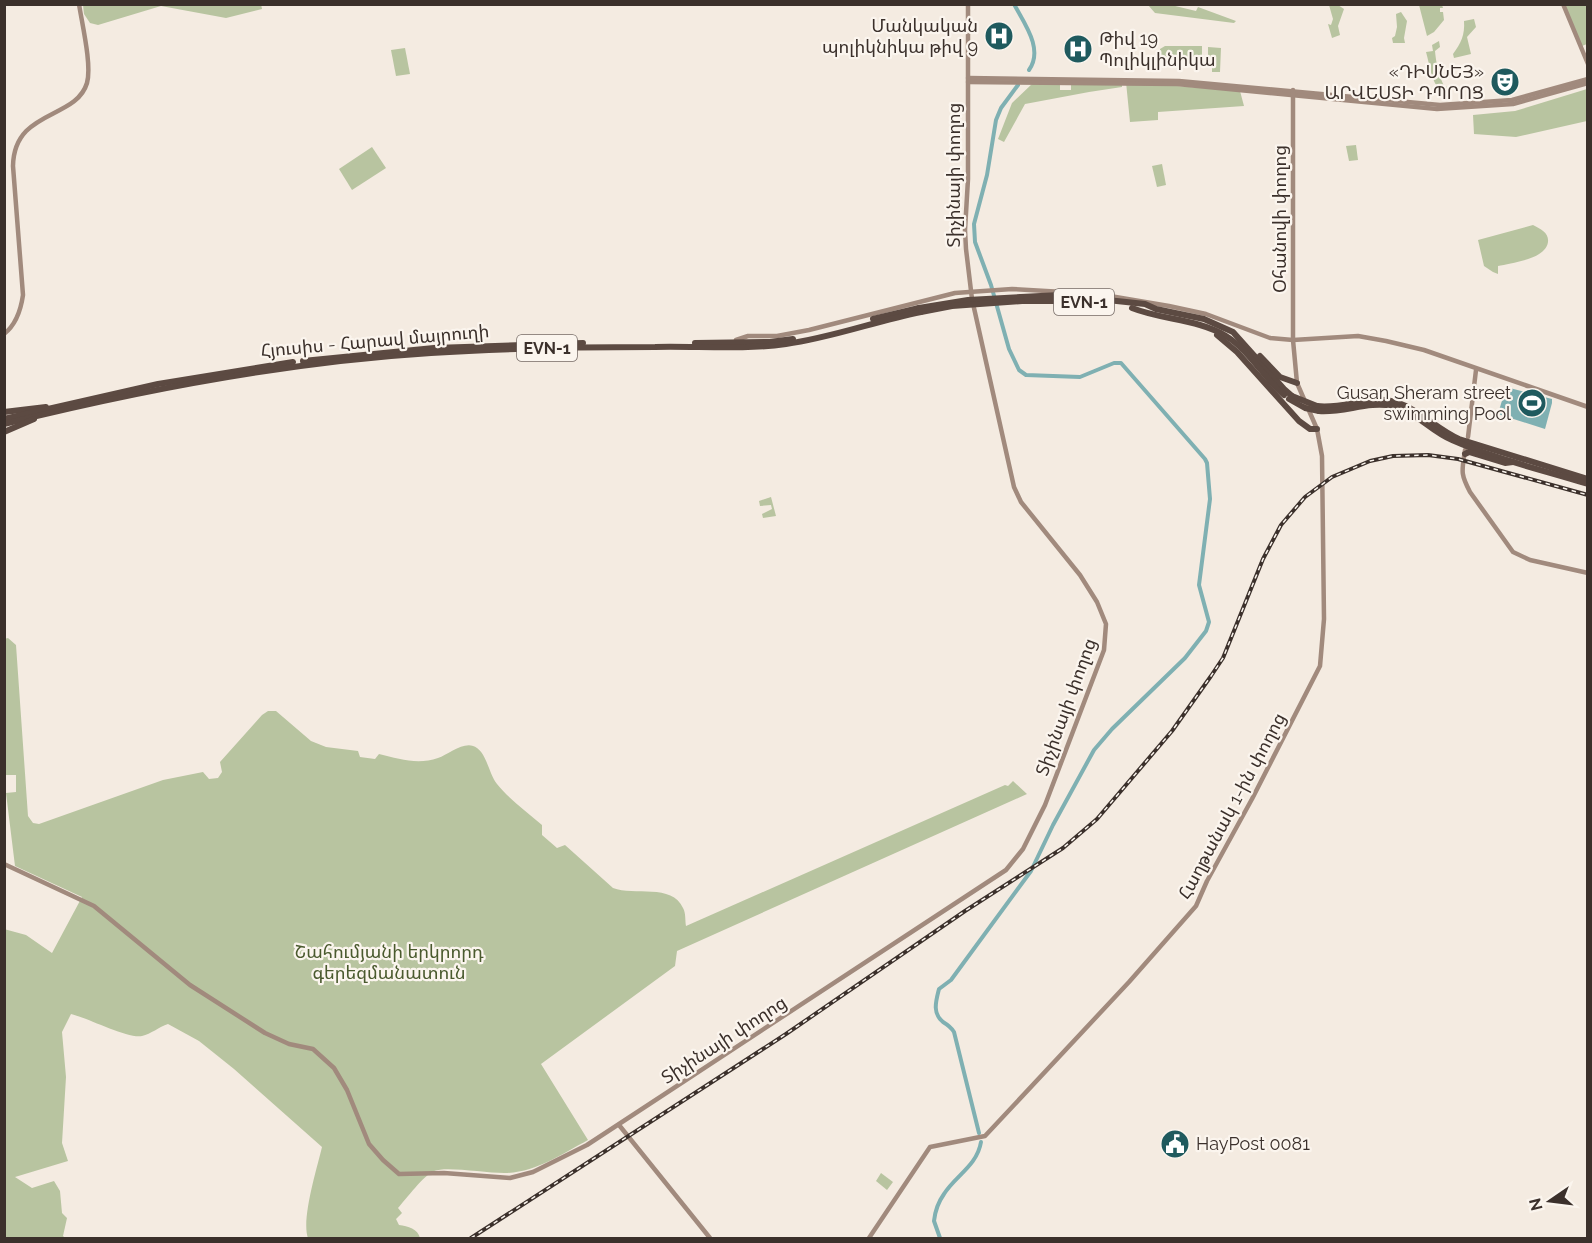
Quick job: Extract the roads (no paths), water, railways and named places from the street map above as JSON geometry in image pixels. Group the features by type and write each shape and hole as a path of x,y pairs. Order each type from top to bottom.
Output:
{"highway":[{"name":"Հյուսիս - Հարավ մայրուղի","path":"1022,299 1060,295 1148,303 1156,309 1204,319 1233,332 1290,398"},
{"name":"Հյուսիս - Հարավ մայրուղի","path":"4,422 53,407 215,374 352,355 497,345 770,342 814,335 968,300 1022,299 1132,308 1149,315 1208,328 1224,334 1242,347 1267,378 1290,398 1318,409 1336,411 1374,405 1393,406 1411,413 1453,441 1587,484"},
{"name":"Հյուսիս - Հարավ մայրուղի","path":"1132,308 1148,303"},
{"name":"Հյուսիս - Հարավ մայրուղի","path":"4,422 119,396 309,364 480,350 761,347 817,339 920,310"},
{"path":"1208,328 1241,356 1288,410 1307,427 1317,429"},
{"path":"1233,332 1241,335 1276,374 1297,383"},
{"name":"Հյուսիս - Հարավ մայրուղի","path":"1318,409 1381,400 1399,403 1417,411 1448,434 1459,439 1587,479"},
{"path":"4,412 42,406 53,407"},
{"path":"4,432 40,415"},
{"path":"1465,452 1505,463 1516,462"}],"street":[{"path":"4,334 10,329 18,315 23,295 13,166 14,150 26,131 44,117 77,99 86,87 88,69 79,4"},
{"name":"Տիչինայի փողոց","path":"4,864 94,906 190,985 265,1033 289,1044 314,1049 334,1068 369,1144 399,1174 444,1173 510,1178 533,1172 559,1161 619,1125 1006,870 1023,849 1045,805 1104,650 1106,624 1097,602 1080,575 1055,542 1036,523 1014,487 972,291 965,230 968,179 969,4"},
{"path":"1563,4 1587,64"},
{"path":"968,80 1204,84 1440,105 1512,100 1587,81"},
{"name":"Օհանովի փողոց","path":"1294,92 1296,213 1294,347 1297,383 1317,429"},
{"path":"718,342 739,340 748,336 785,335 897,306 972,291 999,289 1087,293 1148,303"},
{"name":"EVN-1","path":"1148,303 1206,314 1260,335 1294,340 1358,336 1424,350 1587,407"},
{"path":"748,336 755,340 770,342"},
{"path":"1468,438 1476,370"},
{"name":"Հաղթանակ 1-ին փողոց","path":"868,1239 930,1147 985,1136 1129,982 1196,906 1322,661 1323,476 1321,445 1317,429"},
{"path":"1465,452 1461,468 1465,482 1514,552 1530,560 1587,573"},
{"path":"619,1125 711,1239"}],"water":[{"path":"1506,387 1552,399 1545,429 1498,414"}],"waterway":[{"path":"1014,4 1031,36 1034,54 1029,70"},
{"path":"979,1133 954,1032 937,1015 936,1002 939,989 951,980 1031,871 1094,750 1112,729 1185,658 1206,631 1209,622 1199,585 1210,499 1205,459 1121,363 1114,363 1080,377 1026,375 1019,370 1009,349 991,285 975,242 974,224 987,175 996,120 1001,108 1018,85"},
{"path":"940,1238 934,1221 939,1203 975,1158 981,1142"}],"railway":[{"path":"471,1238 786,1034 965,911 1063,848 1097,819 1172,731 1223,658 1263,559 1281,525 1305,497 1332,477 1370,461 1393,456 1428,455 1458,459 1588,495"}],"place":[{"name":"Մանկական պոլիկնիկա թիվ 9","path":"999,36"},
{"name":"Թիվ 19 Պոլիկլինիկա","path":"1078,49"},
{"name":"«ԴԻՍՆԵՅ» ԱՐՎԵՍՏԻ ԴՊՐՈՑ","path":"1505,82"},
{"name":"Gusan Sheram street swimming Pool","path":"1532,403"},
{"name":"HayPost 0081","path":"1175,1144"}],"park label":[{"name":"Շահումյանի երկրորդ գերեզմանատուն","path":"389,962"}]}
